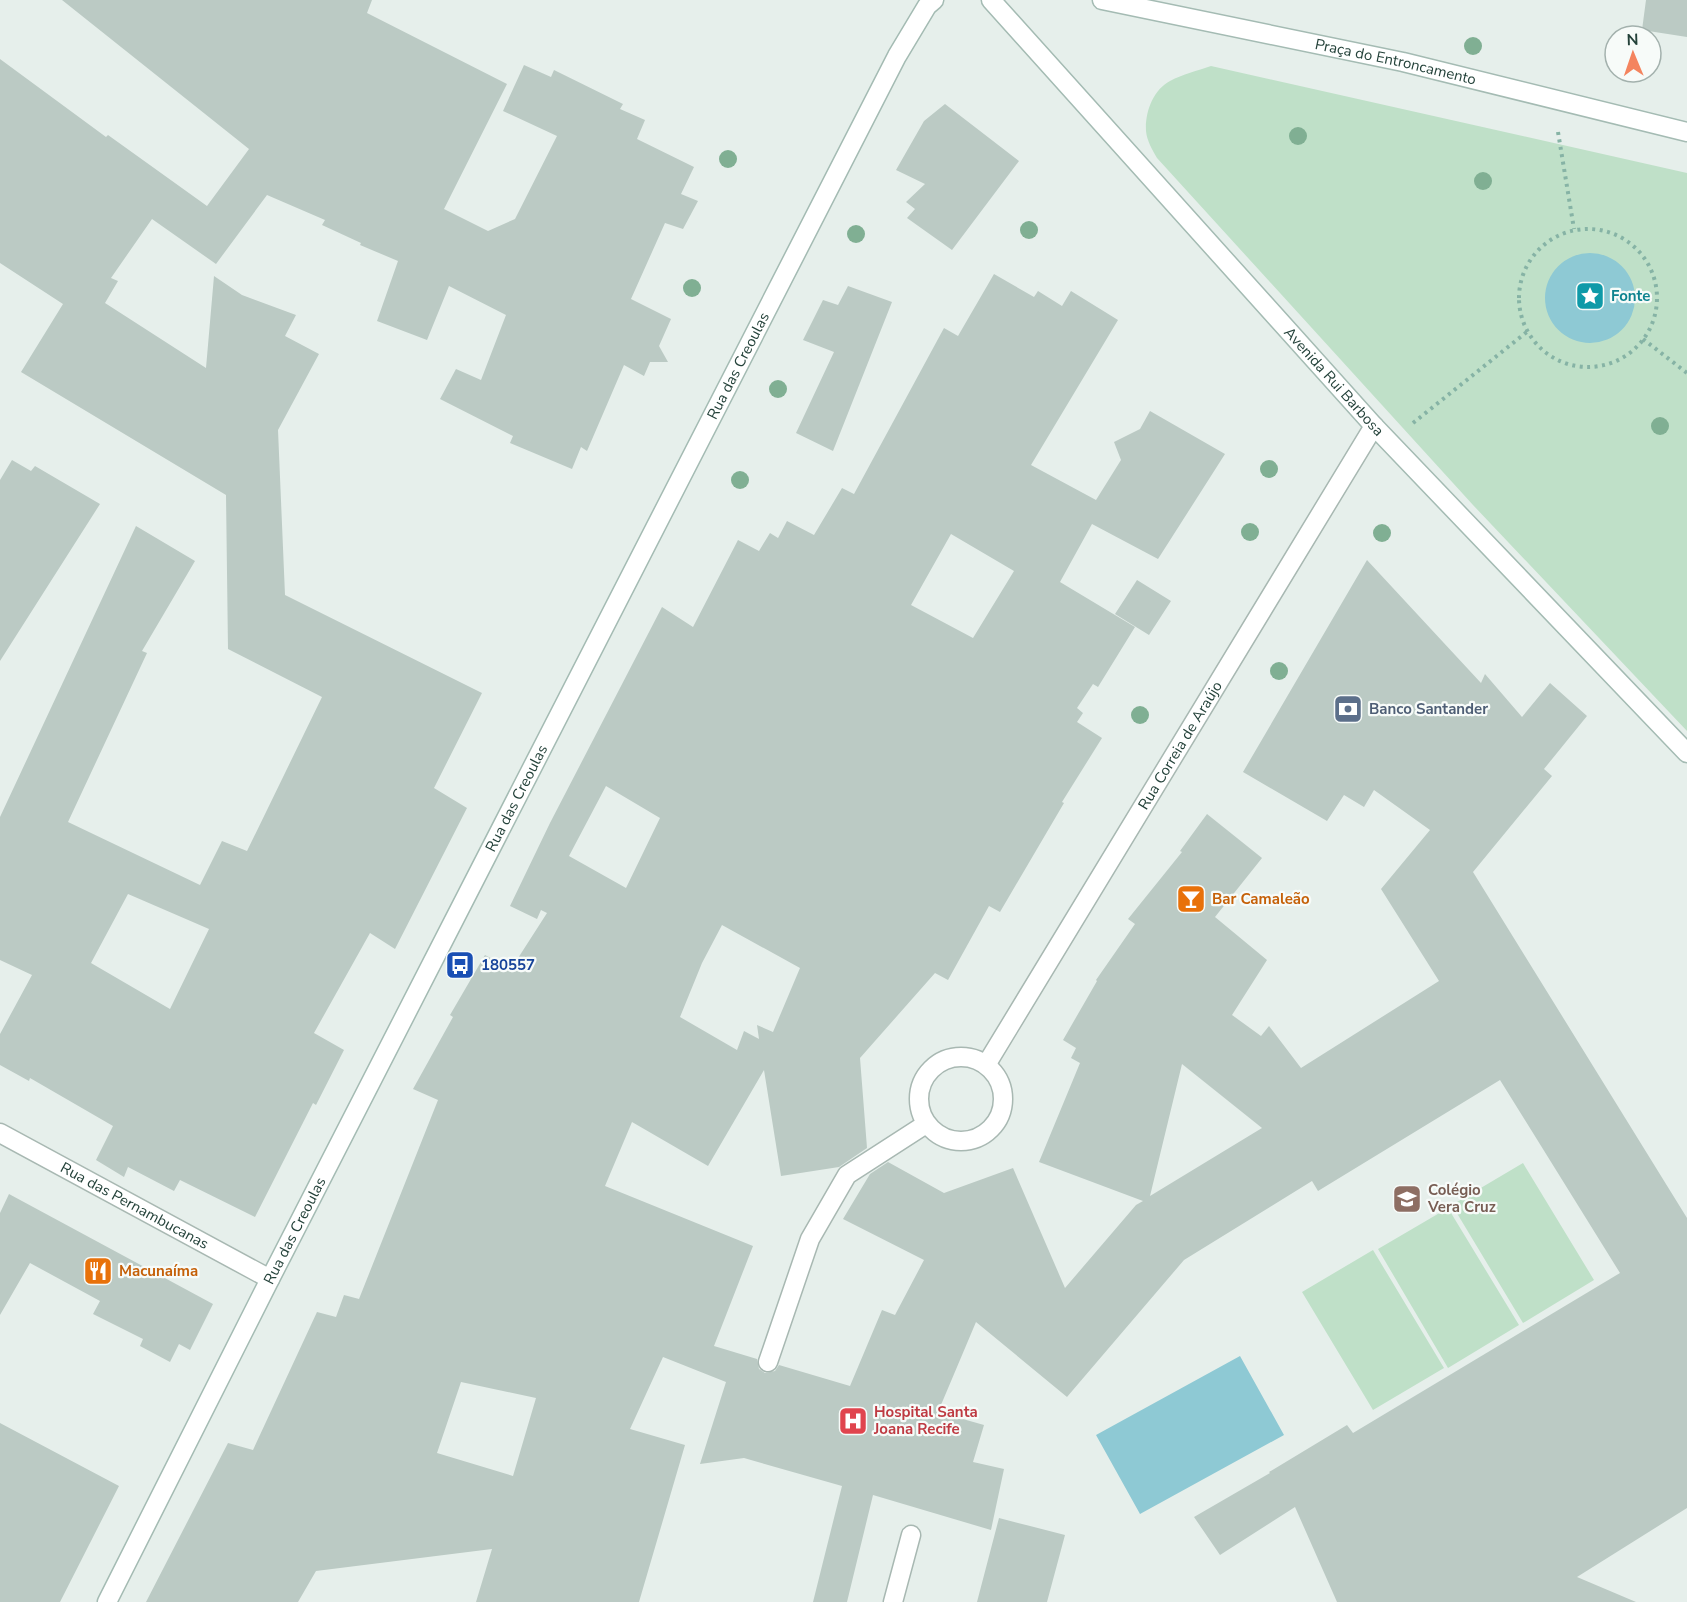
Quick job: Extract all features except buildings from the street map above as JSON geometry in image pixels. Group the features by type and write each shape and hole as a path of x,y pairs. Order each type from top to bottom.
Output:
{"main road":[{"name":"Rua das Creoulas","path":"107,1602 270,1279 897,56 927,6 934,0"},
{"name":"Avenida Rui Barbosa","path":"991,0 1374,426 1687,753"},
{"name":"Praça do Entroncamento","path":"1102,0 1403,62 1687,132"},
{"name":"Rua Correia de Araújo","path":"986,1065 1374,426"},
{"path":"957,1057 972,1059 986,1065 997,1077 1003,1092 1003,1109 997,1123 985,1135 970,1141 953,1141 938,1136 927,1124 920,1111 918,1096 922,1082 931,1070 943,1061 957,1057"},
{"path":"768,1362 810,1239 847,1175 927,1124"},
{"name":"Rua das Pernambucanas","path":"0,1133 270,1279"},
{"path":"892,1602 911,1535"}],"path":[{"path":"1555,99 1554,111 1574,229"},
{"path":"1596,228 1617,235 1635,246 1649,264 1657,284 1658,306 1651,328 1638,346 1620,360 1596,366 1572,366 1551,356 1533,340 1521,319 1518,296 1522,273 1535,253 1553,238 1574,229 1596,228"},
{"path":"1389,442 1528,331"},
{"path":"1643,339 1687,373"}],"green space":[{"path":"1211,66 1687,173 1687,731 1473,505 1157,158 1146,131 1151,102 1159,90 1170,81"},
{"path":"1523,1163 1594,1280 1523,1323 1452,1205"},
{"path":"1448,1208 1519,1325 1448,1368 1378,1249"},
{"path":"1373,1250 1444,1368 1373,1410 1302,1292"}],"water":[{"path":"1590,253 1607,256 1622,266 1632,281 1635,298 1632,315 1622,330 1607,340 1590,343 1573,340 1558,330 1548,315 1545,298 1548,281 1558,266 1573,256"},
{"path":"1240,1356 1284,1435 1140,1514 1096,1435"}],"place":[{"name":"Fonte","path":"1590,296"},
{"name":"Banco Santander","path":"1348,709"},
{"name":"Bar Camaleão","path":"1191,899"},
{"name":"180557","path":"460,965"},
{"name":"Colégio Vera Cruz","path":"1407,1199"},
{"name":"Macunaíma","path":"98,1271"},
{"name":"Hospital Santa Joana Recife","path":"853,1421"}]}
